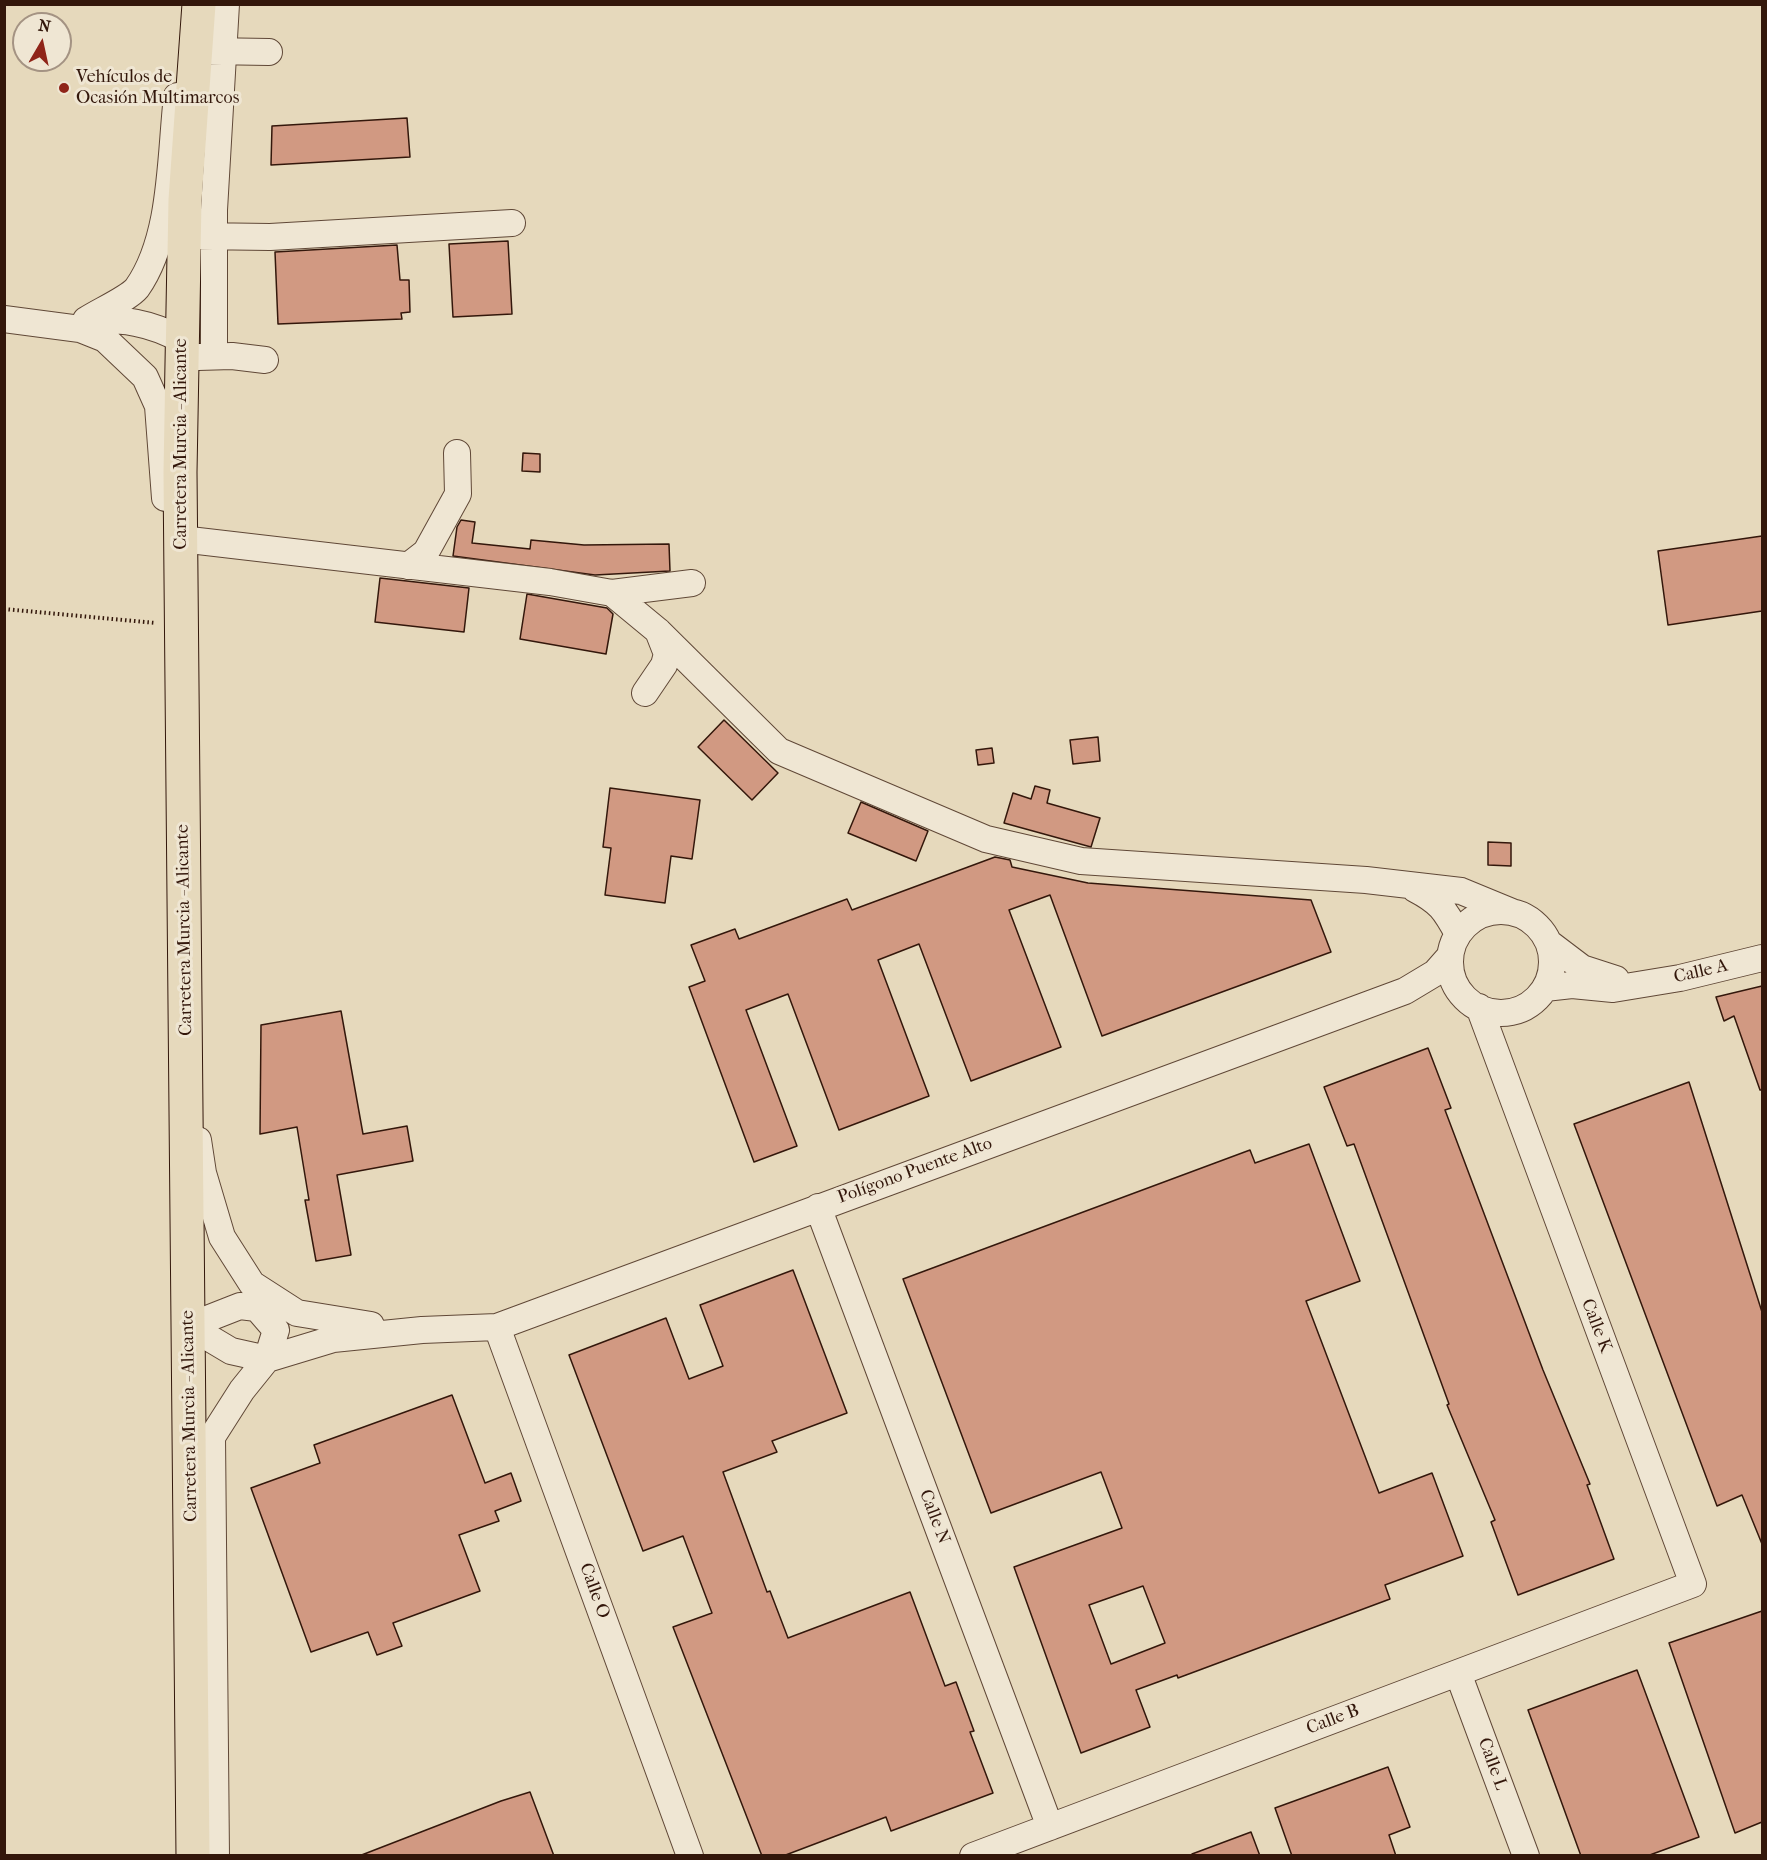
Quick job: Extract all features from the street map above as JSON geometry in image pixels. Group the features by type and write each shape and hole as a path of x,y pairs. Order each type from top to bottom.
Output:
{"highway":[{"name":"Carretera Murcia - Alicante","path":"193,1856 181,539 209,51 197,4"}],"street":[{"path":"86,320 136,289 166,216 183,50 197,4"},
{"path":"226,4 209,51 269,52"},
{"path":"199,236 270,237 512,223"},
{"path":"17,320 112,319 156,326 193,351 265,360"},
{"path":"17,320 80,329 105,339 145,378 158,406 165,475 166,577 182,624"},
{"path":"408,566 426,552 458,494 457,453"},
{"path":"181,539 550,582 612,593 692,583"},
{"path":"612,593 658,631 779,751 986,839 1081,861 1366,880 1461,891 1527,918 1540,929 1549,943 1582,968 1640,984"},
{"path":"645,693 664,665 667,654 658,631"},
{"path":"1410,886 1436,900 1445,910 1454,945 1451,972 1457,987 1473,1004"},
{"name":"Polígono Puente Alto","path":"422,1330 497,1327 1405,991 1435,973 1468,922 1496,911 1512,912"},
{"path":"1502,1067 1508,1034 1522,1008 1539,996 1545,988 1552,966 1549,943"},
{"name":"Calle A","path":"1545,988 1572,985 1613,989 1680,978 1762,958"},
{"name":"Polígono Puente Alto","path":"1405,991 1438,992 1493,1012 1522,1008"},
{"name":"Calle K","path":"1473,1004 1502,1067 1507,1090 1693,1584"},
{"path":"186,1048 203,1173 222,1237 252,1284 297,1313"},
{"name":"Calle N","path":"818,1207 1050,1827"},
{"path":"189,1326 240,1306 297,1313 345,1323 422,1330"},
{"path":"216,1856 212,1437 242,1390 267,1359 276,1330 257,1308"},
{"path":"189,1326 231,1351 267,1359 333,1339 422,1330"},
{"name":"Calle O","path":"497,1327 690,1856"},
{"name":"Calle B","path":"973,1856 1693,1584"},
{"name":"Calle L","path":"1458,1673 1526,1856"}],"path":[{"path":"4,609 182,624"}],"building":[{"path":"407,118 410,157 271,165 272,126"},
{"path":"508,241 512,314 453,317 449,244"},
{"path":"397,245 400,280 409,280 410,312 401,313 402,319 278,324 275,252"},
{"path":"523,453 540,454 540,472 522,471"},
{"path":"461,520 475,522 472,543 530,549 531,540 584,545 669,544 670,571 595,575 453,556 457,527"},
{"path":"1762,536 1762,611 1668,625 1658,551"},
{"path":"380,578 469,588 464,632 375,622"},
{"path":"527,594 607,608 613,614 606,654 520,639"},
{"path":"724,720 778,773 752,800 698,747"},
{"path":"1098,737 1100,761 1073,764 1070,740"},
{"path":"992,748 994,763 978,765 976,750"},
{"path":"1035,786 1050,790 1047,803 1100,818 1091,847 1004,823 1013,793 1031,799"},
{"path":"610,788 700,800 692,859 671,856 665,903 605,895 611,848 603,847"},
{"path":"861,802 928,831 916,861 848,833"},
{"path":"1488,842 1511,843 1511,866 1488,865"},
{"path":"995,857 1010,860 1012,867 1088,883 1311,900 1331,952 1102,1036 1050,895 1009,910 1061,1047 971,1081 919,944 878,960 929,1096 839,1130 788,994 746,1010 797,1146 754,1162 689,987 705,981 691,945 735,929 739,939 847,899 852,910"},
{"path":"1762,986 1762,1090 1760,1090 1734,1016 1724,1021 1716,997"},
{"path":"341,1011 363,1134 407,1126 413,1161 337,1175 351,1255 316,1261 305,1200 309,1200 297,1127 260,1134 261,1025"},
{"path":"1428,1048 1451,1108 1445,1110 1543,1370 1590,1484 1587,1485 1614,1559 1518,1595 1491,1522 1495,1520 1447,1405 1449,1404 1354,1144 1347,1146 1324,1087"},
{"path":"1689,1082 1762,1312 1762,1544 1742,1495 1717,1506 1574,1124"},
{"path":"1309,1144 1360,1281 1306,1301 1379,1493 1432,1473 1463,1556 1385,1585 1390,1599 1178,1678 1177,1675 1136,1690 1150,1727 1081,1753 1014,1567 1122,1528 1101,1472 991,1513 903,1279 1250,1150 1255,1163","holes":["1143,1586 1165,1643 1111,1664 1089,1605"]},
{"path":"793,1270 847,1413 772,1441 777,1452 723,1472 767,1592 770,1591 788,1638 910,1592 945,1686 956,1682 974,1731 970,1732 993,1793 891,1831 886,1817 783,1856 762,1856 673,1627 712,1613 683,1536 643,1551 569,1355 666,1318 689,1379 723,1366 700,1305"},
{"path":"452,1395 485,1483 511,1473 521,1501 495,1511 499,1521 459,1535 480,1591 393,1623 402,1646 377,1655 368,1632 311,1652 251,1488 320,1463 314,1445"},
{"path":"1762,1611 1762,1822 1735,1833 1669,1643"},
{"path":"1637,1670 1699,1837 1647,1856 1581,1856 1528,1710"},
{"path":"1388,1767 1410,1827 1389,1835 1396,1856 1292,1856 1275,1808"},
{"path":"530,1792 554,1856 359,1856 501,1801"},
{"path":"1251,1832 1260,1856 1192,1856 1192,1854"}],"place":[{"name":"Vehículos de Ocasión Multimarcos","path":"64,88"}]}
